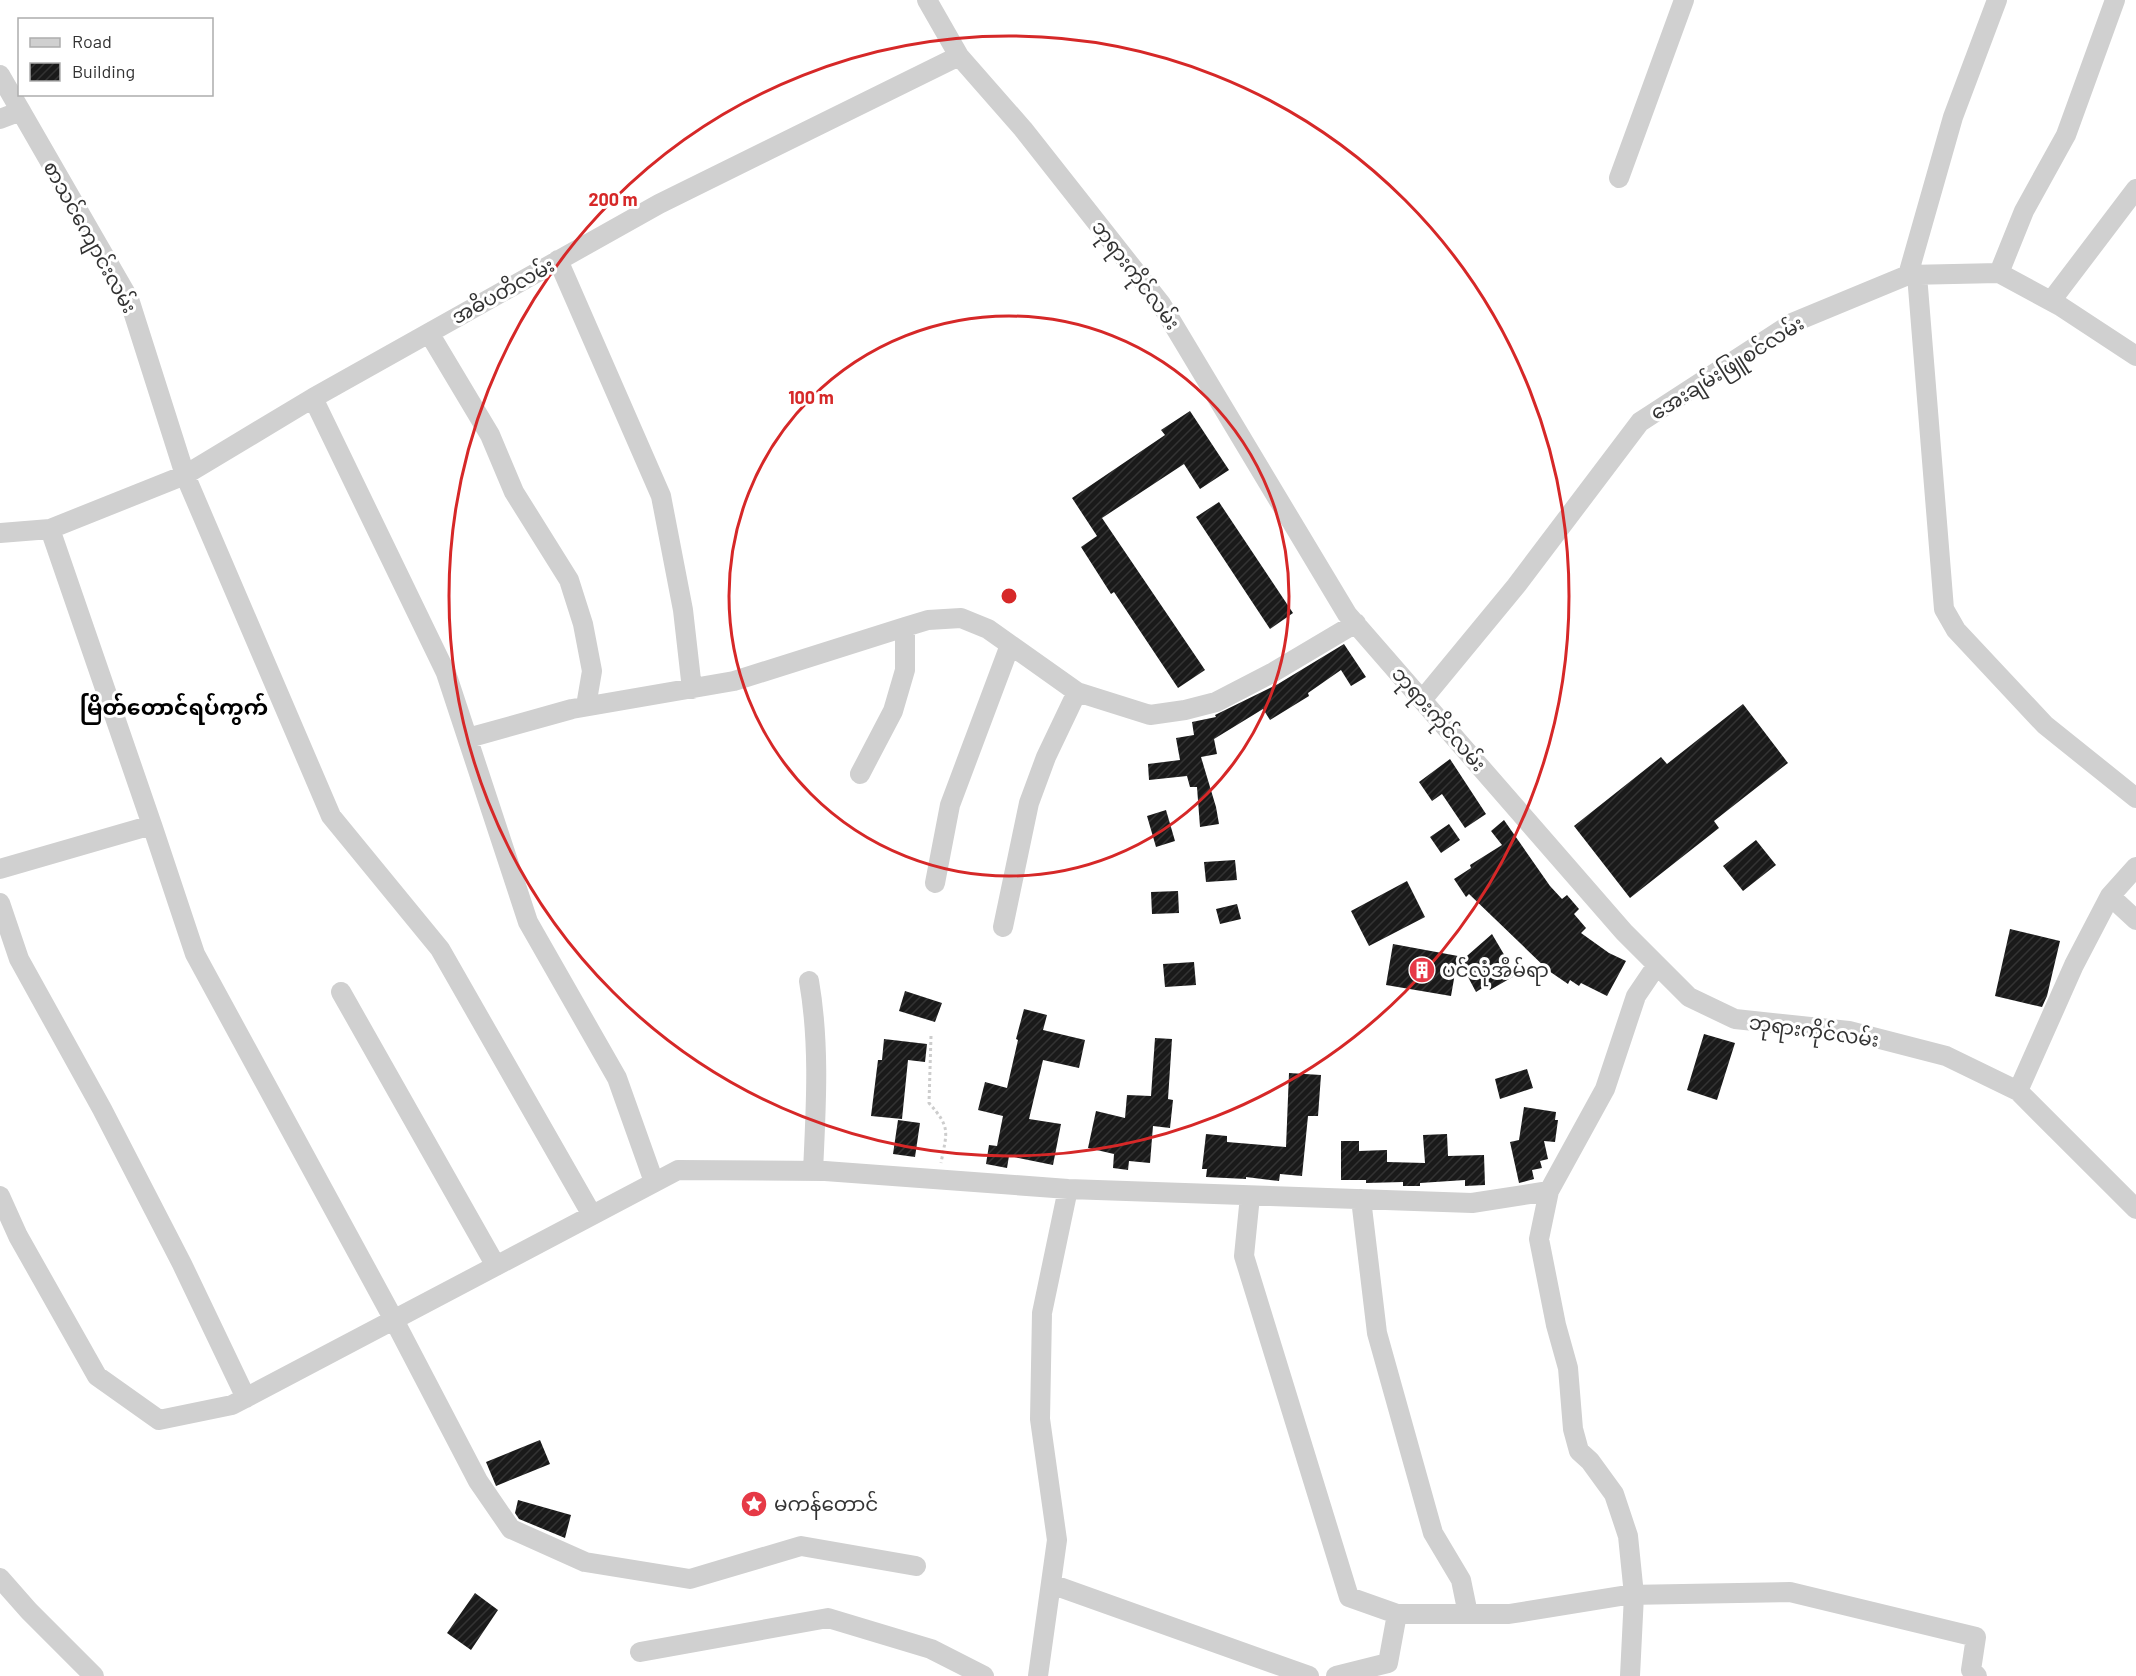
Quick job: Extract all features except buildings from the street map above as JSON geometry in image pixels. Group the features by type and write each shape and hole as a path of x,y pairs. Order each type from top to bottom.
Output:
{"street":[{"name":"ဘုရားကိုင်လမ်း","path":"927,0 959,56 1023,129 1161,304 1347,614 1624,932 1689,997 1735,1019 1849,1031 1946,1056 2018,1091 2136,1209"},
{"path":"1619,178 1684,0"},
{"path":"1997,0 1953,117 1913,275 1944,609 1956,630 2045,725 2136,798"},
{"path":"1999,273 2024,211 2066,135 2115,0"},
{"name":"အဓိပတိလမ်း","path":"0,533 50,529 185,475 313,398 659,204 959,56"},
{"name":"စာသင်ကျောင်းလမ်း","path":"0,75 129,299 185,475 331,816 440,949 592,1215"},
{"path":"0,119 21,111"},
{"path":"2051,301 2136,189"},
{"path":"558,260 661,496 683,610 692,689"},
{"name":"အေးချမ်းဖြူစင်လမ်း","path":"1422,700 1516,586 1640,422 1792,323 1913,275 1999,273 2051,301 2136,356"},
{"path":"429,333 490,435 514,492 569,580 583,624 592,671 586,706"},
{"path":"313,398 446,674 528,922 616,1078 654,1182"},
{"path":"50,529 195,954 394,1320 478,1481 511,1529 585,1562 690,1579 801,1546 916,1566"},
{"path":"468,738 586,706 734,681 928,620 961,618 988,629 1077,692 1150,715 1185,710 1216,702 1272,673 1356,623"},
{"path":"860,774 893,711 905,670 905,627"},
{"path":"935,883 950,805 1010,645"},
{"path":"1003,927 1029,803 1046,757 1077,692"},
{"path":"0,869 152,825"},
{"path":"2018,1091 2074,965 2110,896 2136,867"},
{"path":"2110,896 2136,920"},
{"path":"0,903 20,959 102,1109 182,1264 246,1398"},
{"path":"1630,1676 1634,1595 1628,1536 1614,1494 1590,1461 1579,1451 1573,1429 1568,1368 1556,1325 1539,1239 1550,1191 1605,1089 1636,996 1657,964"},
{"path":"810,981 814,1006 817,1094 813,1171"},
{"path":"341,992 496,1266"},
{"path":"0,1196 18,1236 97,1376 159,1420 232,1406 678,1170 813,1171 1068,1189 1472,1203 1550,1191"},
{"path":"1038,1676 1057,1540 1040,1419 1042,1312 1068,1189"},
{"path":"1250,1196 1244,1256 1349,1597 1397,1614 1509,1614 1634,1595 1790,1592 1976,1637 1971,1670 1977,1676"},
{"path":"1361,1200 1377,1333 1433,1533 1461,1580 1468,1614"},
{"path":"0,1578 29,1611 94,1676"},
{"path":"1051,1584 1309,1676"},
{"path":"1336,1676 1388,1663 1397,1614"},
{"path":"640,1652 828,1618 931,1649 984,1676"}],"path":[{"path":"931,1036 929,1102 943,1119 947,1132 938,1179"}],"place":[{"name":"ပင်လုံအိမ်ရာ","path":"1422,970"},
{"name":"မကန်တောင်","path":"754,1504"}],"district":[{"name":"မြိတ်တောင်ရပ်ကွက်","path":"174,707"}]}
